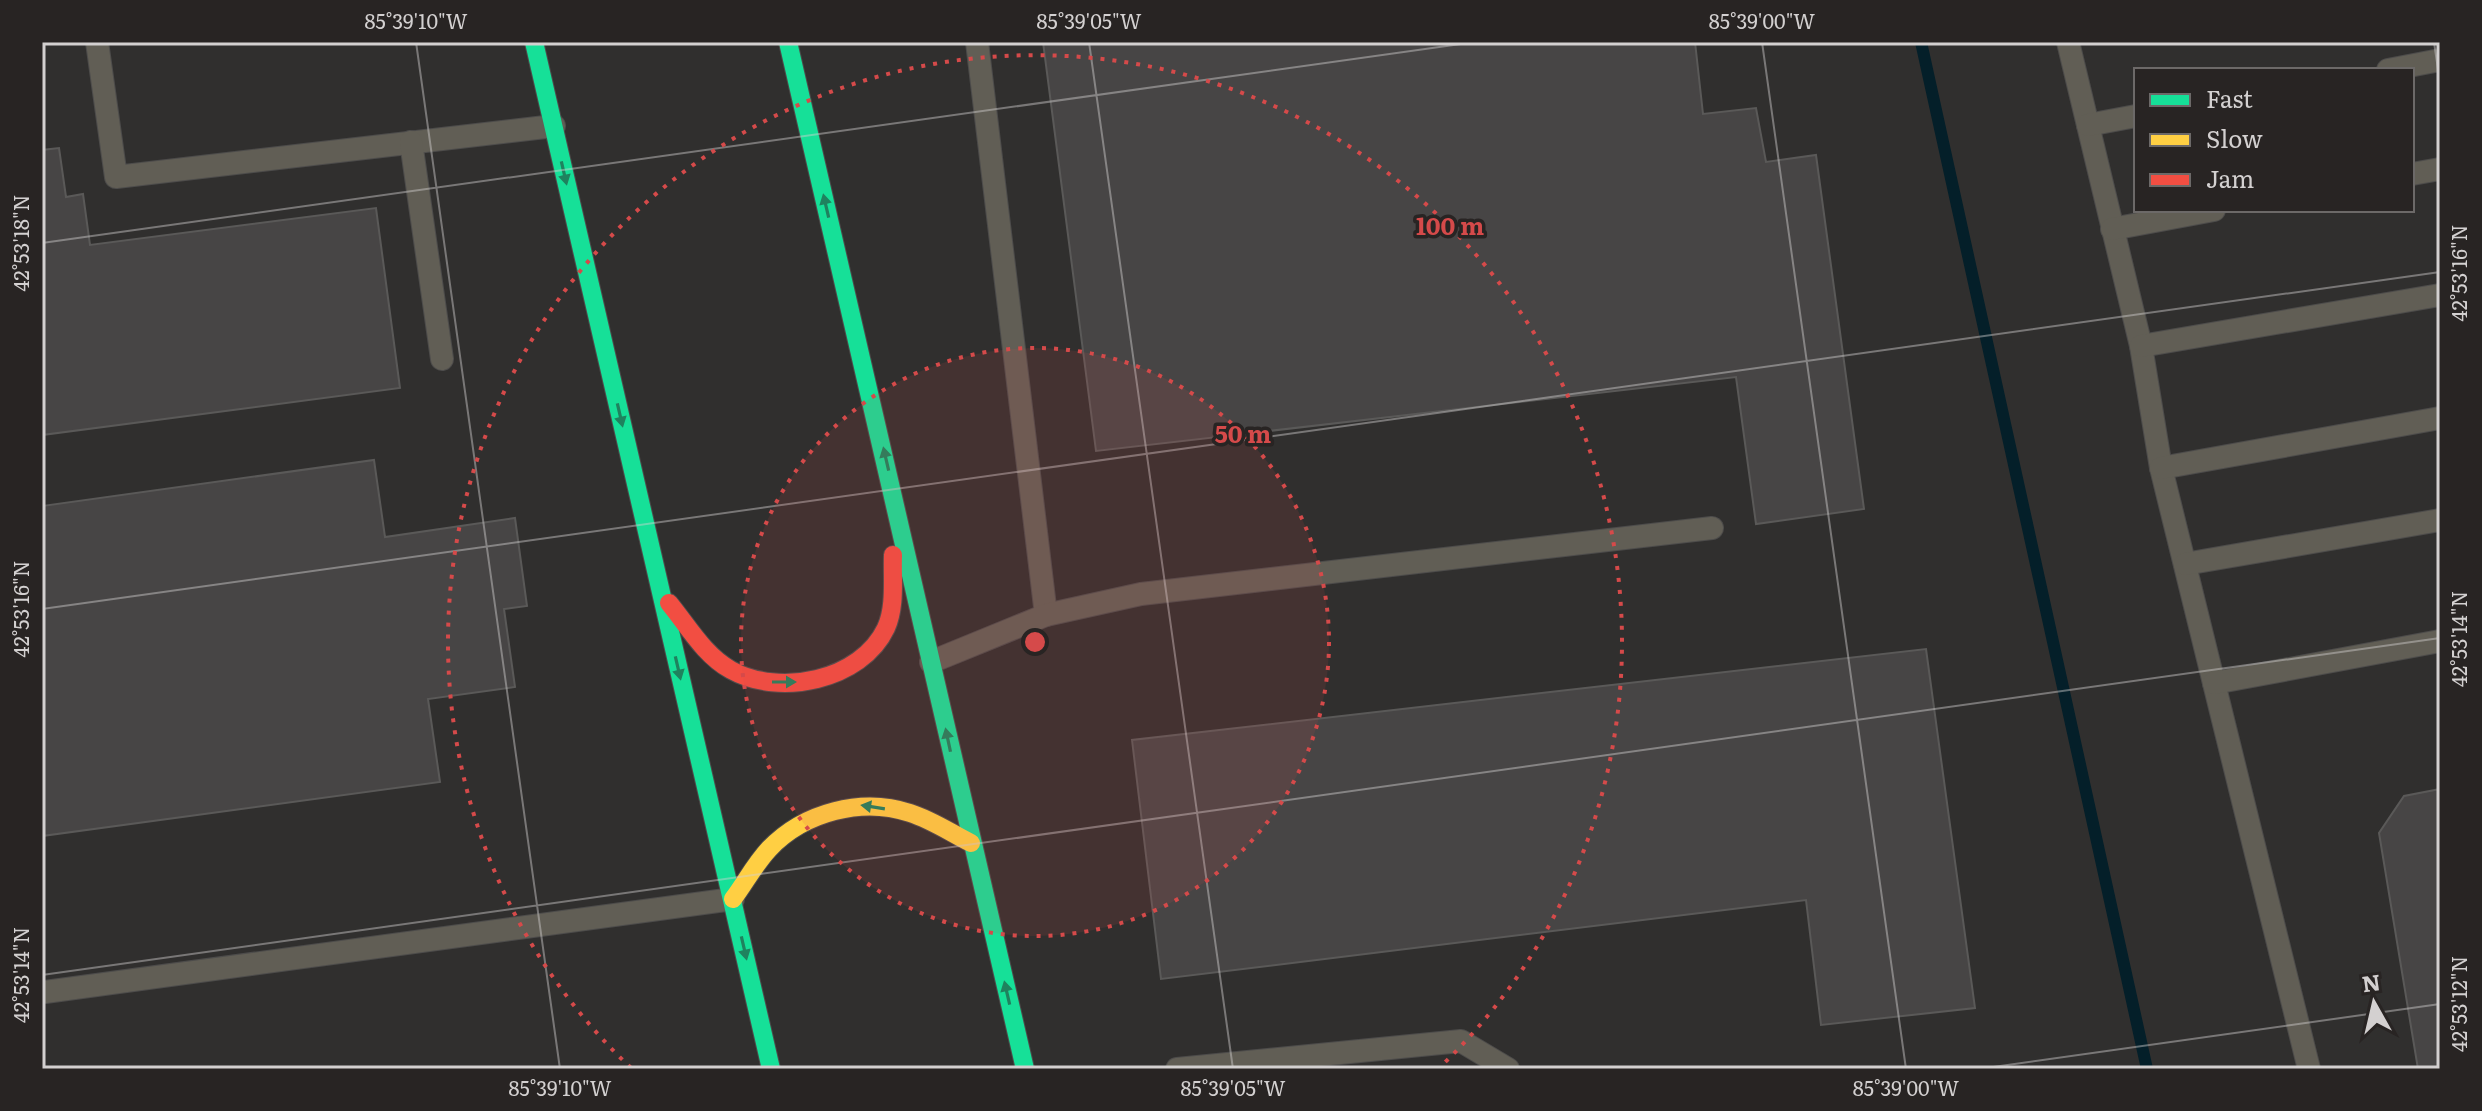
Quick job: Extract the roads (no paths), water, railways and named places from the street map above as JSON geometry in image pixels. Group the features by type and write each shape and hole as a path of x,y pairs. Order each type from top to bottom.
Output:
{"street":[{"path":"534,42 771,1069"},
{"path":"788,42 1025,1069"},
{"path":"660,592 708,653 730,670 755,681 805,682 841,671 871,651 888,625 895,497"},
{"path":"733,899 768,850 790,830 822,814 859,805 909,813 971,843"}],"lane":[{"path":"97,42 116,177 554,126"},
{"path":"977,42 1046,615"},
{"path":"2068,42 2141,346 2161,468 2309,1069"},
{"path":"2398,68 2440,60"},
{"path":"2088,125 2134,116"},
{"path":"411,142 442,359"},
{"path":"2414,174 2440,169"},
{"path":"2112,229 2203,212"},
{"path":"2141,346 2440,295"},
{"path":"2161,468 2440,418"},
{"path":"2185,564 2440,520"},
{"path":"931,662 1046,615 1141,594 1712,528"},
{"path":"2214,683 2440,641"},
{"path":"45,992 733,899"},
{"path":"1177,1069 1461,1041 1508,1069"}],"waterway":[{"path":"1921,42 2147,1069"}]}
